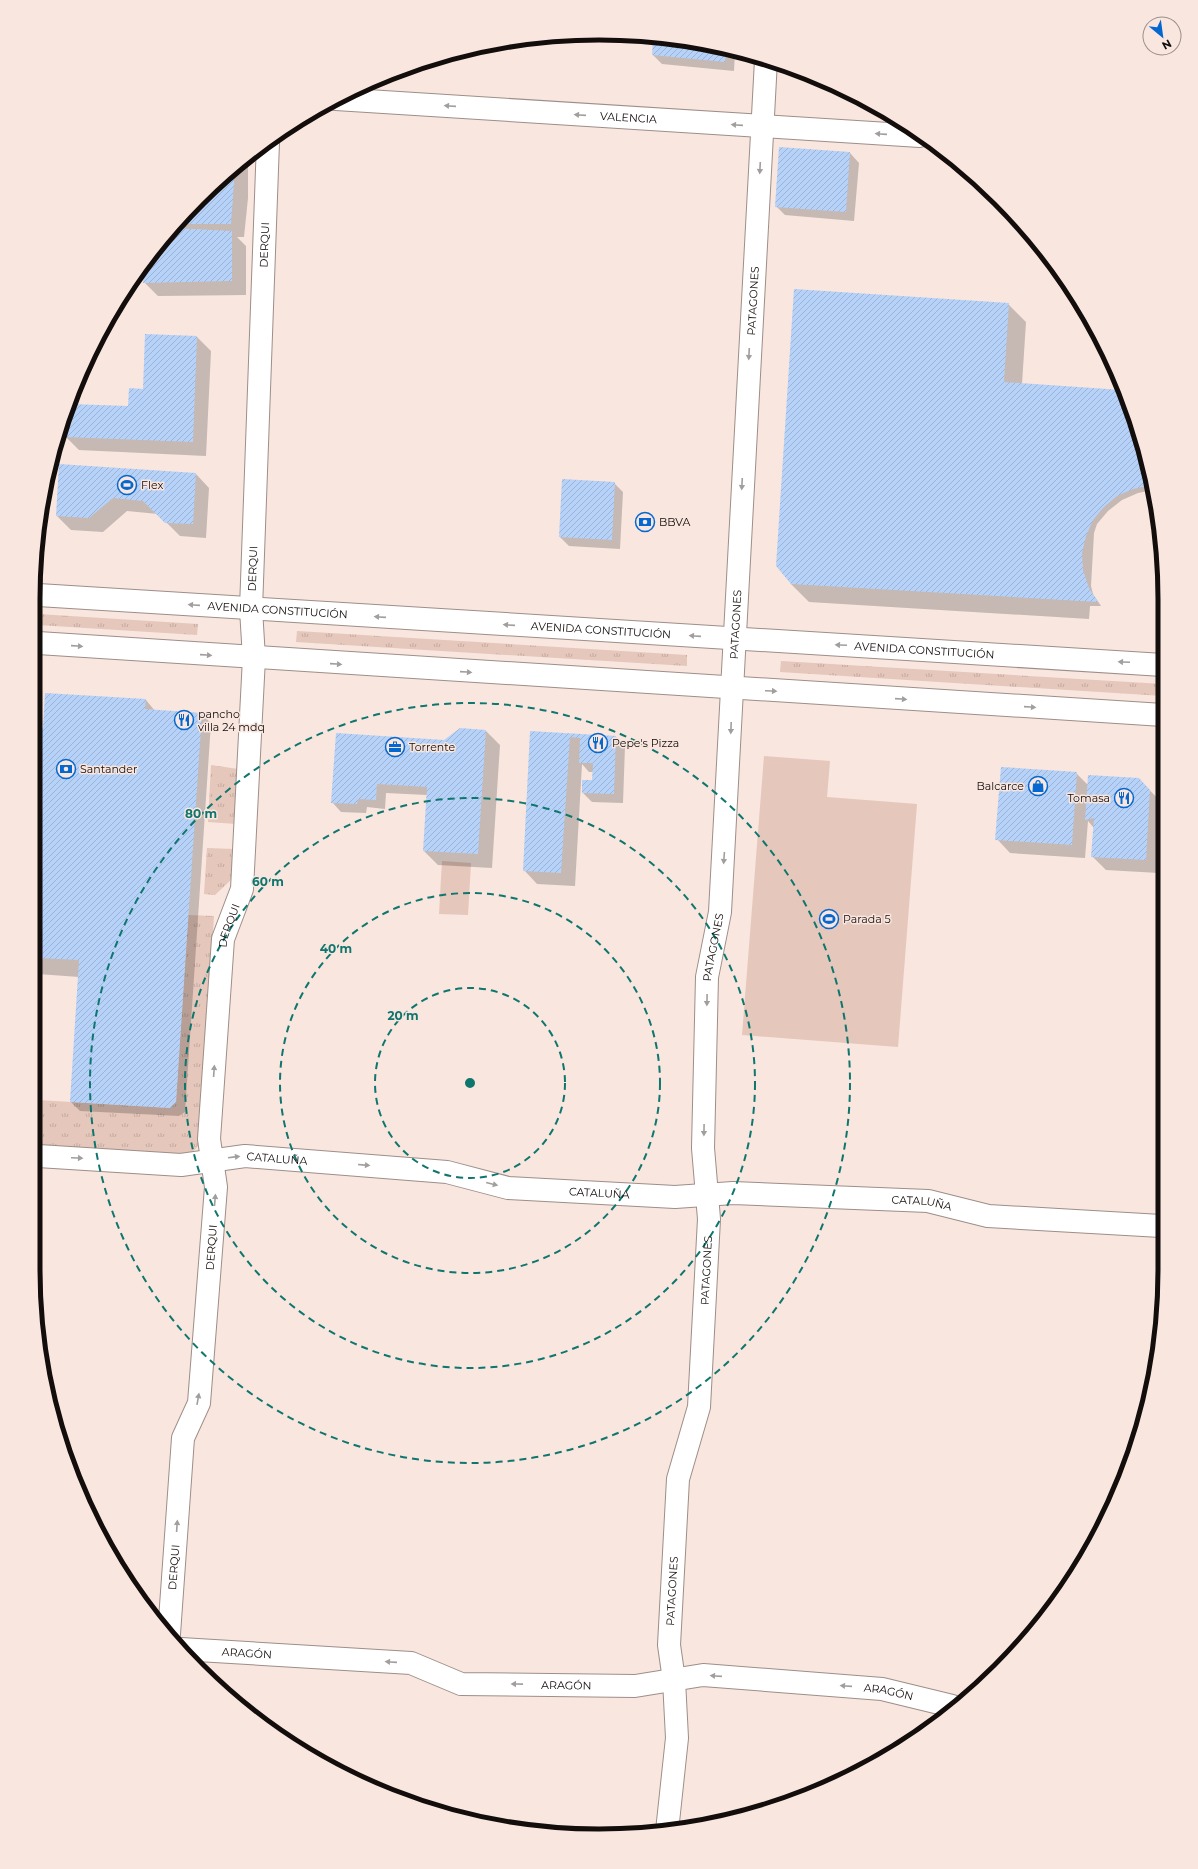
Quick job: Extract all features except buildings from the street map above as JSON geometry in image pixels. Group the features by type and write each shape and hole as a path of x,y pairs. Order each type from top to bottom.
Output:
{"street":[{"name":"PATAGONES","path":"668,1824 677,1738 674,1680 669,1645 678,1479 699,1407 709,1219 703,1148 708,977 720,912 730,752 734,638 766,66"},
{"name":"VALENCIA","path":"349,100 912,135"},
{"name":"DERQUI","path":"169,1627 182,1438 199,1403 216,1187 209,1139 223,940 242,889 254,658 251,609 268,149"},
{"name":"AVENIDA CONSTITUCIÓN","path":"40,596 1158,665"},
{"path":"40,643 732,689 1158,715"},
{"name":"CATALUÑA","path":"40,1156 181,1165 245,1156 447,1172 508,1188 675,1197 733,1193 928,1201 988,1216 1158,1226"},
{"name":"ARAGÓN","path":"189,1649 411,1663 461,1684 635,1686 703,1675 882,1689 949,1705"}],"green space":[{"path":"40,614 198,624 197,635 40,625"},
{"path":"297,631 687,655 687,666 296,642"},
{"path":"781,661 1158,684 1158,696 780,672"},
{"name":"Parada 5","path":"764,756 830,761 827,797 917,804 898,1047 742,1035"},
{"path":"211,765 238,769 236,824 208,822"},
{"path":"207,848 234,849 233,878 215,895 204,894"},
{"path":"442,861 471,863 468,915 439,914"},
{"path":"188,915 214,916 200,1141 196,1149 183,1156 40,1149 40,1100 170,1108 176,1102"}],"place":[{"name":"Flex","path":"127,485"},
{"name":"BBVA","path":"645,522"},
{"name":"pancho villa 24 mdq","path":"184,720"},
{"name":"Pepe's Pizza","path":"598,743"},
{"name":"Torrente","path":"395,747"},
{"name":"Santander","path":"66,769"},
{"name":"Balcarce","path":"1038,786"},
{"name":"Tomasa","path":"1124,798"},
{"name":"Parada 5","path":"829,919"}]}
